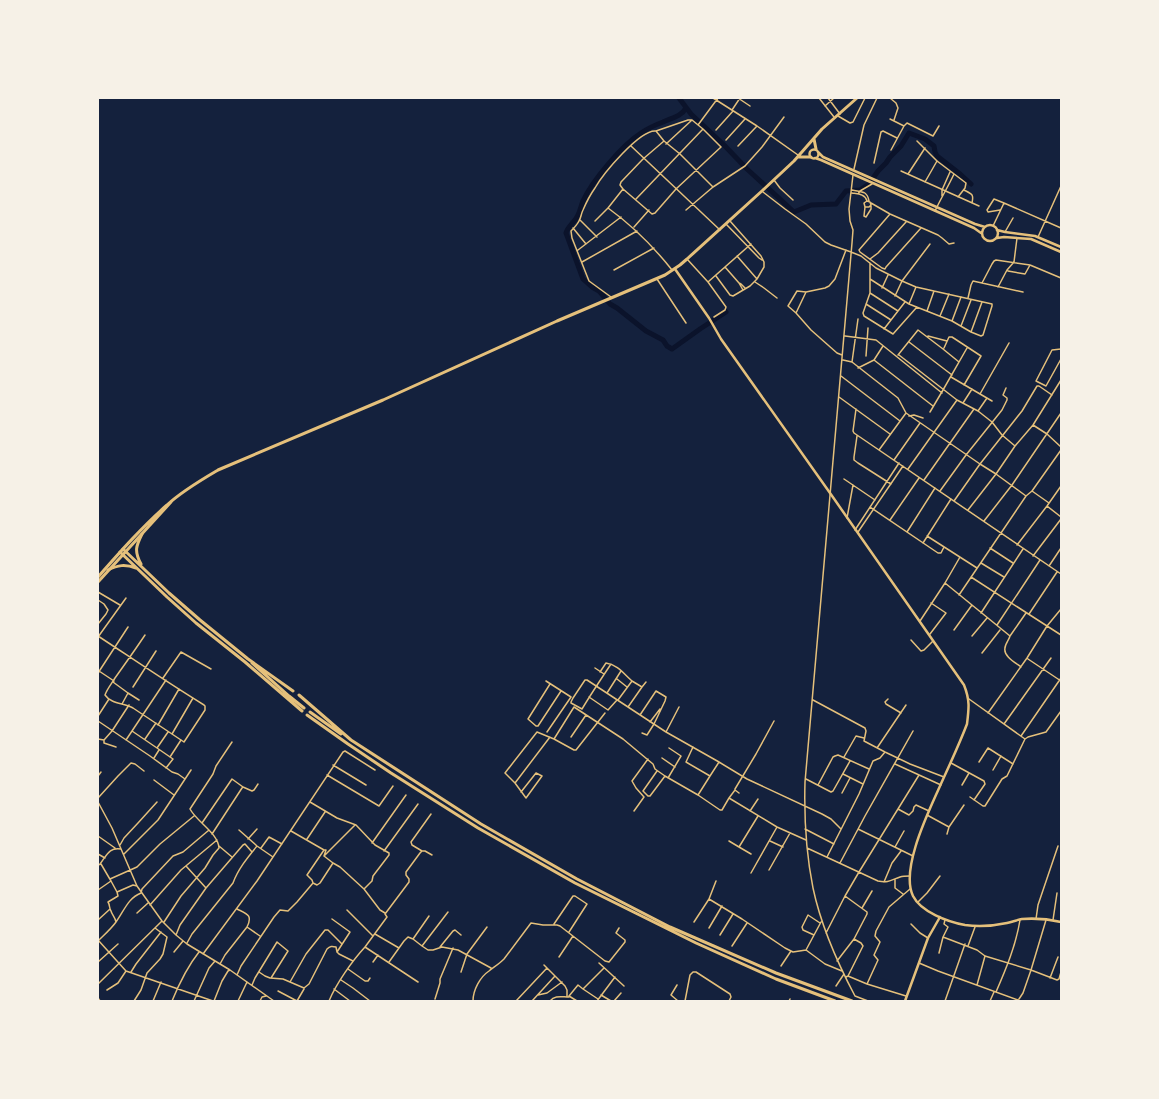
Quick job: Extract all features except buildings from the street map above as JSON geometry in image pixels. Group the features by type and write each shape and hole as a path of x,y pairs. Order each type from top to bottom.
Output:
{"highway":[{"path":"125,550 168,504 201,480 218,470 384,400 557,321 657,279 674,270 768,186 798,157 822,129 857,98"},
{"path":"814,139 815,150"},
{"path":"798,157 812,157"},
{"path":"98,577 142,534 171,502"},
{"path":"142,534 138,542 136,553 142,566"},
{"path":"125,550 200,620 248,659 293,691"},
{"path":"122,553 196,623 303,709 248,659"},
{"path":"98,582 122,553"},
{"path":"108,570 117,566 126,565 139,570"},
{"path":"299,695 351,740"},
{"path":"835,1001 776,978 696,943 575,883 478,828 391,773 348,744 308,714 481,824 577,879 670,927 776,974 852,1001"}],"main road":[{"path":"808,146 823,157 873,183 978,226 985,227 990,225 997,230 1038,237 1061,247"},
{"path":"804,150 812,157 871,178 982,233"},
{"path":"812,157 810,151 815,150"},
{"path":"812,157 817,156 815,150"},
{"path":"985,227 982,233 983,238 987,242 992,242 997,238 1004,237 1034,240 1061,252"},
{"path":"997,230 997,238"},
{"path":"1052,248 1054,244"},
{"path":"674,270 964,685 969,699 967,724 916,841 910,876 913,896 925,908 944,920 975,926 1036,919 1061,922"},
{"path":"905,1001 928,938 940,917"}],"street":[{"path":"713,98 757,126 798,157"},
{"path":"698,124 718,98"},
{"path":"716,130 732,111 739,98 750,106"},
{"path":"819,98 835,118"},
{"path":"828,98 839,115 850,123 853,122 865,98"},
{"path":"825,106 834,98"},
{"path":"850,98 853,102"},
{"path":"868,1001 855,996 847,977 842,971 822,921 813,888 806,840 804,806 852,252 853,230 850,221 849,209 853,172 864,125 877,98"},
{"path":"890,98 896,103 898,108 894,120"},
{"path":"686,210 713,187 743,168 762,147 784,116"},
{"path":"726,140 745,119"},
{"path":"890,119 904,126"},
{"path":"666,144 692,120"},
{"path":"613,298 589,281 570,234 580,220 595,188 610,167 640,138 653,131 692,120 721,147 676,189 654,214 620,185 621,182 643,159 664,141"},
{"path":"891,150 907,123 933,136 938,126"},
{"path":"738,146 757,126"},
{"path":"636,199 703,129"},
{"path":"656,131 666,144 680,154 713,187"},
{"path":"874,163 881,132 884,131 897,138"},
{"path":"918,141 937,161 966,183 967,186 958,197"},
{"path":"630,146 720,230"},
{"path":"908,174 925,148"},
{"path":"925,182 937,161"},
{"path":"901,171 979,206"},
{"path":"942,196 942,190 950,172"},
{"path":"936,209 954,174"},
{"path":"774,180 793,200"},
{"path":"858,194 860,191 873,183"},
{"path":"1038,237 1061,186"},
{"path":"595,221 608,208 623,188"},
{"path":"964,189 972,195 972,203"},
{"path":"763,190 831,246 861,256 876,268 916,287 968,298 992,305 983,335 981,336 971,332 952,321 917,308 882,288 870,279"},
{"path":"852,190 866,193 868,195 869,202"},
{"path":"851,193 865,197 869,202 871,209 866,217 864,216 864,203 869,202"},
{"path":"1000,210 988,212 987,210 994,199 1061,228"},
{"path":"869,202 906,222 940,236 949,244 954,242"},
{"path":"993,226 1004,203"},
{"path":"865,207 868,208 871,206"},
{"path":"608,208 634,228 674,270"},
{"path":"634,228 648,210"},
{"path":"890,214 860,250 885,269 921,228"},
{"path":"577,251 621,217"},
{"path":"1005,232 1013,218"},
{"path":"580,220 596,236"},
{"path":"716,276 730,295 733,296 755,282 764,267 764,262 761,256 730,221"},
{"path":"870,259 906,222"},
{"path":"726,224 762,260"},
{"path":"573,228 586,244"},
{"path":"582,262 637,231"},
{"path":"736,235 740,232"},
{"path":"998,287 1007,270 1014,262 1017,238"},
{"path":"743,242 746,239"},
{"path":"708,282 751,244"},
{"path":"896,296 902,281 930,244"},
{"path":"614,270 654,248"},
{"path":"843,355 837,353 811,330 796,312 788,306 797,291 806,292 825,288 831,284 846,250"},
{"path":"737,256 757,279"},
{"path":"687,259 708,282 726,307 725,310 714,317"},
{"path":"982,283 996,260 1030,265 1061,278"},
{"path":"870,263 870,293 863,315 894,334 917,308"},
{"path":"1007,270 1025,274 1030,265"},
{"path":"726,267 743,290"},
{"path":"882,288 888,274"},
{"path":"657,279 686,323"},
{"path":"968,298 973,281 1023,292"},
{"path":"755,282 777,298"},
{"path":"739,283 746,288"},
{"path":"909,304 916,287"},
{"path":"927,311 934,291"},
{"path":"796,312 806,292"},
{"path":"870,293 898,311"},
{"path":"940,316 949,294"},
{"path":"952,321 961,297"},
{"path":"961,326 971,299"},
{"path":"884,329 905,302"},
{"path":"971,332 982,302"},
{"path":"866,304 891,320"},
{"path":"852,362 858,319"},
{"path":"866,356 868,328"},
{"path":"897,357 918,330 944,348 959,362"},
{"path":"926,335 947,341"},
{"path":"845,336 876,340 942,393"},
{"path":"944,348 949,337 952,336 981,356 964,385"},
{"path":"909,342 951,376 992,401"},
{"path":"980,394 1009,343"},
{"path":"858,368 874,360 884,346"},
{"path":"930,412 968,347"},
{"path":"1061,349 1052,350 1036,381 1046,386 1061,359"},
{"path":"899,355 957,400 978,411 992,422 1002,435 1015,446"},
{"path":"842,360 852,362 898,398 909,416 996,474 1026,496"},
{"path":"874,360 933,406"},
{"path":"841,376 900,421"},
{"path":"968,510 996,474 1015,446 1033,425 1061,380"},
{"path":"923,543 952,500 1022,411 1037,386 1052,395"},
{"path":"940,492 966,455 1002,410 1007,400 1007,398 1003,395 1006,388"},
{"path":"962,403 972,390"},
{"path":"839,396 890,434"},
{"path":"978,411 988,398"},
{"path":"908,469 957,400"},
{"path":"856,409 853,432 1061,574"},
{"path":"924,480 974,409"},
{"path":"879,450 906,413"},
{"path":"984,521 1012,485 1061,413"},
{"path":"909,416 914,415 923,418"},
{"path":"894,460 920,423"},
{"path":"959,595 1061,447 1047,434 1033,425"},
{"path":"857,435 854,460 891,484"},
{"path":"855,530 899,463"},
{"path":"858,533 903,466"},
{"path":"890,520 919,477"},
{"path":"844,479 875,500"},
{"path":"848,518 853,485"},
{"path":"1017,545 1061,486"},
{"path":"907,532 936,488"},
{"path":"1032,491 1049,503"},
{"path":"1033,556 1061,518 1047,506"},
{"path":"870,507 940,553 944,547"},
{"path":"927,536 977,568"},
{"path":"990,548 1013,563"},
{"path":"1049,566 1061,548"},
{"path":"981,612 1023,549"},
{"path":"920,621 960,557"},
{"path":"997,626 1040,560"},
{"path":"981,563 1004,578"},
{"path":"1029,614 1057,572"},
{"path":"971,577 1061,635"},
{"path":"945,583 1010,636"},
{"path":"98,592 120,606"},
{"path":"126,598 98,637 115,647 130,657 180,689 204,705 206,708 184,742 129,706 106,697 105,693 113,681 130,657 145,635"},
{"path":"98,600 104,604 108,610 98,624"},
{"path":"929,635 946,614 931,603"},
{"path":"954,630 972,605"},
{"path":"988,712 1021,667 1047,626 1061,609"},
{"path":"1021,667 1005,652 1005,647 1010,636 1026,613"},
{"path":"972,636 987,618"},
{"path":"128,627 99,672 139,700"},
{"path":"982,653 1001,629"},
{"path":"911,640 921,651 933,641"},
{"path":"133,686 156,652"},
{"path":"163,678 181,652 211,669"},
{"path":"1021,736 1061,680 1027,658"},
{"path":"1004,724 1051,658"},
{"path":"600,672 606,663 611,664 618,667 632,681 642,687"},
{"path":"572,698 571,702 581,709 611,664"},
{"path":"595,668 604,674"},
{"path":"607,693 621,671"},
{"path":"617,679 627,686"},
{"path":"126,740 166,680"},
{"path":"547,732 585,680 587,680 666,732 742,776 822,814 831,819 841,829"},
{"path":"546,681 572,698"},
{"path":"589,697 608,710 618,700 632,681"},
{"path":"628,707 646,682"},
{"path":"550,684 528,719 536,726 538,726 561,691"},
{"path":"145,739 157,724 180,689"},
{"path":"640,715 656,691 666,698 654,724 646,735 642,733"},
{"path":"122,704 128,693"},
{"path":"172,734 193,698"},
{"path":"98,716 109,699"},
{"path":"813,699 865,728 866,731 864,738"},
{"path":"888,699 885,703 900,713"},
{"path":"969,699 1025,739"},
{"path":"877,748 906,705"},
{"path":"104,740 129,706"},
{"path":"554,739 574,707 623,739 654,764 657,771 722,810 774,721"},
{"path":"650,722 661,707"},
{"path":"666,732 679,707"},
{"path":"970,797 985,806 1002,779 1007,776 1025,739 1046,732 1061,711"},
{"path":"521,792 536,773 542,776 526,798 521,792 515,783 505,773 537,732 576,750 605,713"},
{"path":"571,737 586,715"},
{"path":"98,721 154,758 172,772 186,779"},
{"path":"132,731 173,759 166,768"},
{"path":"840,863 913,731"},
{"path":"157,748 168,732"},
{"path":"844,757 856,736 864,738 864,741 897,759 944,776"},
{"path":"515,783 550,737"},
{"path":"98,739 104,740 104,743 116,747"},
{"path":"170,757 181,740"},
{"path":"232,742 190,809 217,840 220,846 232,857"},
{"path":"693,747 686,762 710,776"},
{"path":"668,778 682,756 669,748"},
{"path":"979,762 987,748 1013,764"},
{"path":"154,758 160,750"},
{"path":"203,954 273,858 333,765 344,751 375,770"},
{"path":"827,857 863,784 873,760 880,758 885,752"},
{"path":"818,785 833,757 838,755 869,769"},
{"path":"993,770 1001,756"},
{"path":"662,758 675,768"},
{"path":"634,811 644,798 632,782 648,759"},
{"path":"806,779 831,792 850,761"},
{"path":"698,795 719,762"},
{"path":"98,798 132,763 144,771"},
{"path":"950,763 985,782 974,800"},
{"path":"894,764 941,785"},
{"path":"333,765 366,785"},
{"path":"124,854 158,820 191,770"},
{"path":"657,771 643,791 648,796 650,796 665,776"},
{"path":"98,776 101,772"},
{"path":"962,785 969,773"},
{"path":"843,774 863,784"},
{"path":"327,775 379,806 394,786"},
{"path":"826,933 859,872 919,775"},
{"path":"842,793 850,778"},
{"path":"202,823 232,779 243,787 252,791 258,784"},
{"path":"154,780 174,795"},
{"path":"212,834 243,787"},
{"path":"735,790 739,793"},
{"path":"372,842 406,795"},
{"path":"730,798 777,827 806,840"},
{"path":"750,811 758,799"},
{"path":"98,802 120,845 137,886 163,922 176,936 187,944 230,970 274,1001"},
{"path":"120,845 124,838 157,802"},
{"path":"310,802 325,812 355,825 379,848 389,853 372,881 364,889"},
{"path":"384,850 418,804"},
{"path":"898,809 909,815 916,805 928,812"},
{"path":"947,834 949,827 964,805"},
{"path":"307,840 325,812"},
{"path":"431,814 411,842 412,845 432,855"},
{"path":"927,815 949,827"},
{"path":"98,898 98,890 111,880 137,867 160,844 195,816"},
{"path":"739,847 758,816"},
{"path":"324,856 355,825"},
{"path":"751,873 770,842 777,827"},
{"path":"248,839 256,829"},
{"path":"805,829 834,844"},
{"path":"858,829 913,856"},
{"path":"208,830 183,852 173,856 142,889 141,893 134,896 116,922 98,941 126,971 213,1001 228,971 230,970"},
{"path":"239,830 248,839 273,858"},
{"path":"290,831 326,850 324,856"},
{"path":"895,848 904,831"},
{"path":"769,870 790,833"},
{"path":"98,836 115,848 121,849"},
{"path":"261,848 269,837 282,844"},
{"path":"137,913 149,904 186,866 217,840"},
{"path":"729,841 751,854"},
{"path":"770,842 783,847"},
{"path":"176,936 180,925 206,888 232,857 244,844 252,852"},
{"path":"98,984 163,922 181,896 207,866 220,846"},
{"path":"187,944 192,934 234,883 235,877 257,846"},
{"path":"1036,919 1039,902 1058,846"},
{"path":"115,848 108,852 99,864 111,880 117,892 118,896 108,902 111,906 110,909 116,922"},
{"path":"807,848 878,881 884,882 895,880 900,877 910,876"},
{"path":"324,850 307,875 313,883 317,885 333,863"},
{"path":"884,882 892,863 901,850"},
{"path":"329,1001 334,989 353,961 386,918 385,914 409,882 406,872 422,851"},
{"path":"98,854 105,858"},
{"path":"324,856 340,867 364,889 380,910 385,914"},
{"path":"186,866 206,888"},
{"path":"918,902 940,876"},
{"path":"895,880 895,888 904,895"},
{"path":"694,922 709,898 716,881"},
{"path":"237,976 241,966 278,912 281,910 288,911 313,883"},
{"path":"117,892 133,885 137,886"},
{"path":"867,984 878,960 874,955 880,942 875,936 876,931 889,907 911,889"},
{"path":"862,908 872,891"},
{"path":"1053,920 1057,893"},
{"path":"554,924 573,896 575,896 587,904 569,932"},
{"path":"838,961 854,939 867,914 867,912 845,896"},
{"path":"709,898 776,943 791,951 798,952 806,950 822,921"},
{"path":"709,928 722,906"},
{"path":"98,920 110,909"},
{"path":"220,964 250,922 250,917 237,909"},
{"path":"347,910 374,935 399,948"},
{"path":"422,946 448,912"},
{"path":"720,935 734,914"},
{"path":"814,935 803,930 802,926 808,915 820,923"},
{"path":"413,939 429,916"},
{"path":"332,919 350,932 337,952"},
{"path":"919,963 1018,1001 1023,993 1031,970 1046,919"},
{"path":"939,952 943,937 948,927 944,924 944,920"},
{"path":"990,1001 1008,964 1018,932 1020,920"},
{"path":"732,946 748,923"},
{"path":"473,1001 474,994 481,979 499,964 508,954 530,924 554,924 560,926 608,962 625,942 625,940 616,933 619,928"},
{"path":"911,924 920,933 928,938"},
{"path":"968,946 975,926"},
{"path":"247,927 261,937"},
{"path":"460,972 467,954 487,927"},
{"path":"134,1001 141,990 148,973 163,954 167,937 155,928"},
{"path":"290,982 306,954 325,930 328,930 342,944"},
{"path":"440,947 453,931 455,930 461,935"},
{"path":"131,972 161,932"},
{"path":"559,956 573,936"},
{"path":"389,962 408,937 428,950 433,950 440,947 453,948 467,954 492,969"},
{"path":"943,937 965,944 985,956 1031,970 1050,978 1058,980 1061,972"},
{"path":"847,977 863,946 854,939"},
{"path":"174,952 183,941"},
{"path":"252,985 276,942 288,951 270,978"},
{"path":"98,962 118,944"},
{"path":"945,1001 965,944"},
{"path":"278,992 297,1001 304,988 309,984 329,947 333,946 339,954 353,961"},
{"path":"365,947 418,982"},
{"path":"435,999 440,979 453,948"},
{"path":"806,950 826,964 842,971"},
{"path":"781,966 791,951"},
{"path":"172,1001 192,961 199,952"},
{"path":"373,962 378,955"},
{"path":"977,985 985,956"},
{"path":"1050,978 1058,957"},
{"path":"194,1001 209,968 215,961"},
{"path":"599,963 624,986"},
{"path":"544,965 567,988 568,996"},
{"path":"516,1001 546,968"},
{"path":"583,989 604,968"},
{"path":"348,969 365,981 368,981 370,978"},
{"path":"107,990 118,983 126,971"},
{"path":"258,972 270,978 283,979 304,988"},
{"path":"685,1001 690,975 693,972 711,981 730,994 730,1001"},
{"path":"836,986 844,974"},
{"path":"532,1001 555,976"},
{"path":"847,977 907,996"},
{"path":"566,1001 568,996 578,985 597,1000 614,978"},
{"path":"341,980 370,1001"},
{"path":"153,1001 161,982"},
{"path":"238,1001 247,982"},
{"path":"538,994 547,993 562,982"},
{"path":"677,985 671,995 678,1001"},
{"path":"334,989 350,1001"},
{"path":"614,1001 621,993"},
{"path":"260,1001 262,997 267,995"},
{"path":"601,995 611,1001"},
{"path":"550,1001 555,997 568,996 577,1001"}],"waterway":[{"path":"679,98 691,114 747,169 794,212 811,205 836,204 846,191 860,190 869,184 878,171 901,146 909,133 925,139 934,146 937,156 971,184"},
{"path":"686,108 679,115 641,133 625,146 608,164 593,184 583,201 577,217 566,233 583,279 599,291 610,304 646,331 663,340 667,346 672,349 726,312"}]}
